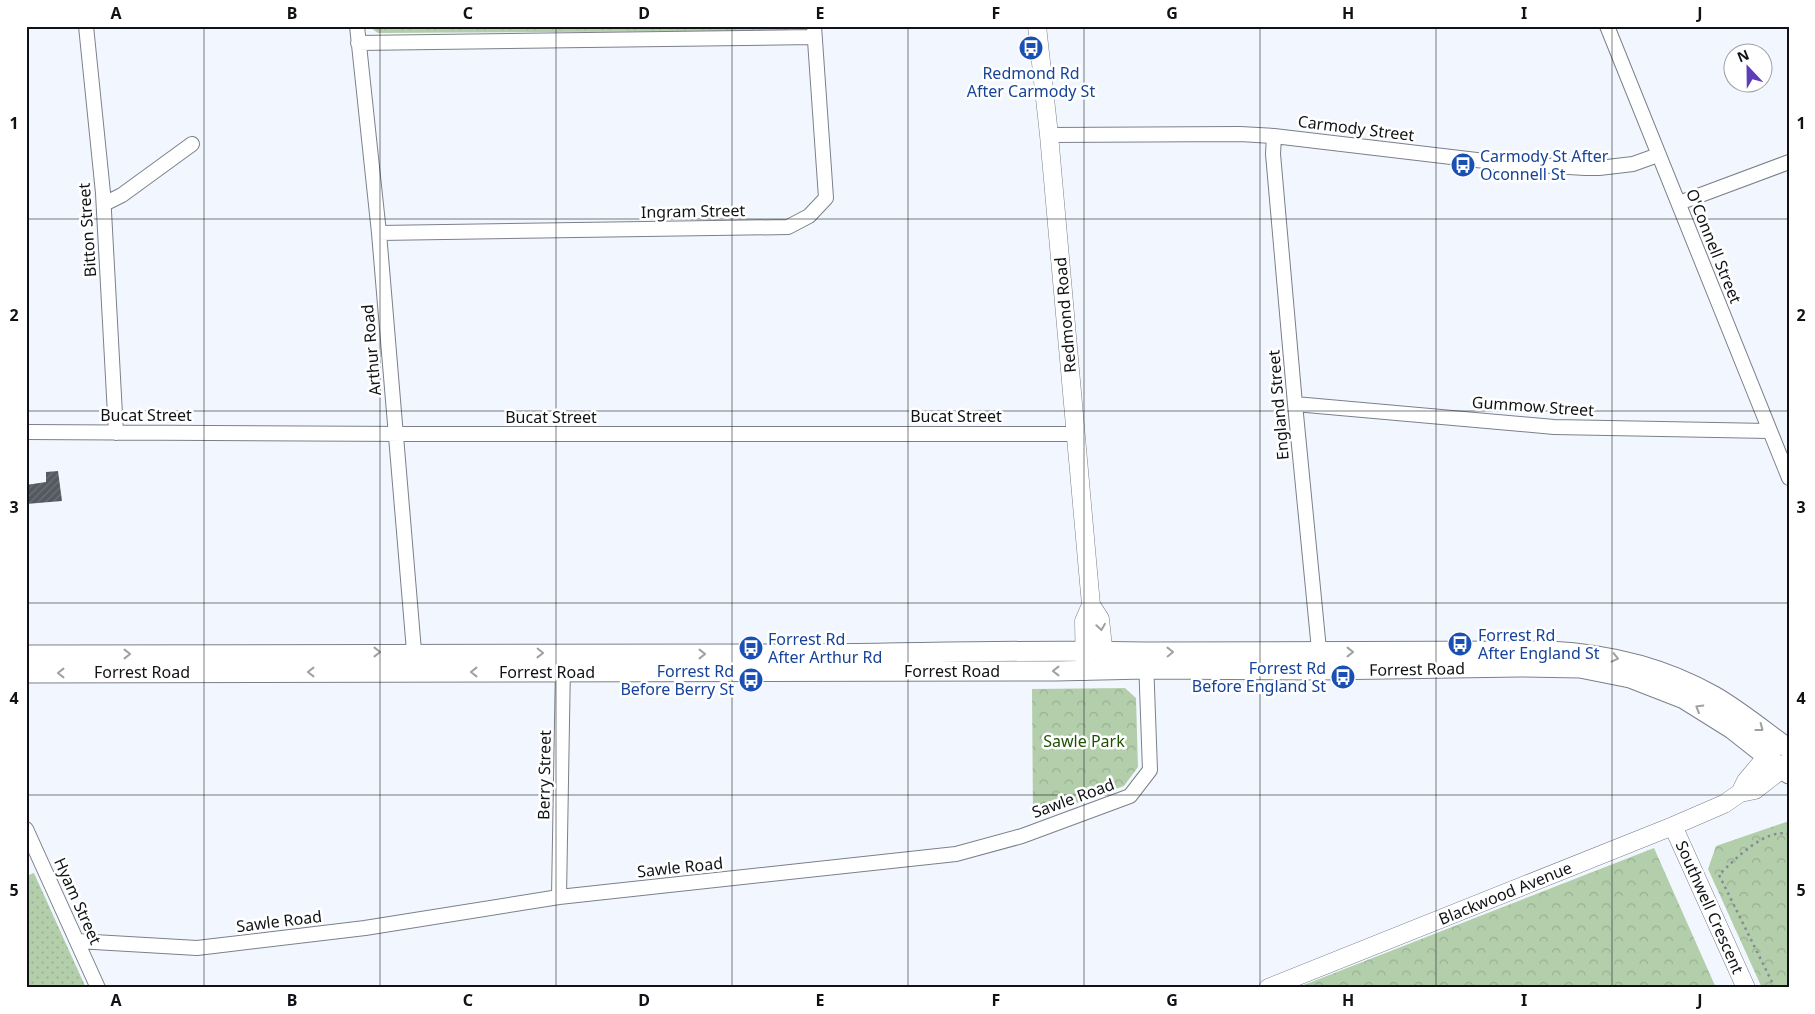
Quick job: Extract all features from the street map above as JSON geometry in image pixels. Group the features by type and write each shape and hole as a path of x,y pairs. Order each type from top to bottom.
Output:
{"main road":[{"name":"Forrest Road","path":"26,673 416,672 563,662 866,654 1085,651 1104,651 1146,661"},
{"name":"Forrest Road","path":"1320,661 1550,651 1603,656 1646,666 1689,683 1715,696 1784,746"},
{"name":"Forrest Road","path":"26,655 414,652 563,662 1086,670 1105,670 1146,661 1320,661 1580,668 1630,678 1684,699 1732,729 1766,757 1786,768"}],"street":[{"name":"Bitton Street","path":"86,26 104,204 116,433"},
{"name":"Arthur Road","path":"357,26 379,233 416,672"},
{"name":"Redmond Road","path":"1037,26 1049,135 1091,605 1100,619 1105,670"},
{"name":"O'Connell Street","path":"1607,26 1789,478"},
{"path":"358,43 814,32"},
{"name":"Ingram Street","path":"379,233 788,227 810,216 826,198 814,32"},
{"name":"Carmody Street","path":"1049,135 1240,134 1274,136 1502,163 1585,168 1633,164 1658,155"},
{"name":"England Street","path":"1274,136 1273,154 1320,661"},
{"path":"104,204 122,195 192,144"},
{"path":"1679,203 1789,162"},
{"name":"Gummow Street","path":"1295,404 1554,427 1769,430"},
{"name":"Bucat Street","path":"26,432 1076,434"},
{"name":"Redmond Road","path":"1086,670 1084,621 1091,605"},
{"name":"Sawle Road","path":"77,941 197,948 365,928 559,898 956,854 1022,836 1130,796 1150,770 1146,661"},
{"name":"Berry Street","path":"559,898 563,662"},
{"name":"Blackwood Avenue","path":"1740,793 1746,781 1766,757 1784,746"},
{"name":"Blackwood Avenue","path":"1268,988 1673,826 1724,804 1740,793 1755,790 1786,768"},
{"name":"Southwell Crescent","path":"1673,826 1746,988"},
{"name":"Hyam Street","path":"26,829 98,988"}],"path":[{"path":"1775,988 1719,875 1749,847 1780,832 1789,834"}],"green space":[{"path":"368,26 797,26 785,31 378,33"},
{"name":"Sawle Park","path":"1125,688 1136,698 1138,767 1124,786 1033,819 1032,689"},
{"path":"1789,821 1789,988 1762,988 1708,869 1716,846"},
{"path":"1654,848 1716,988 1296,988"},
{"path":"34,873 86,988 26,988 26,876"}],"building":[{"path":"58,471 62,501 26,504 26,485 46,482 46,472"}],"place":[{"name":"Redmond Rd After Carmody St","path":"1031,48"},
{"name":"Carmody St After Oconnell St","path":"1463,165"},
{"name":"Forrest Rd After England St","path":"1460,644"},
{"name":"Forrest Rd After Arthur Rd","path":"751,648"},
{"name":"Forrest Rd Before England St","path":"1343,677"},
{"name":"Forrest Rd Before Berry St","path":"751,680"}]}
